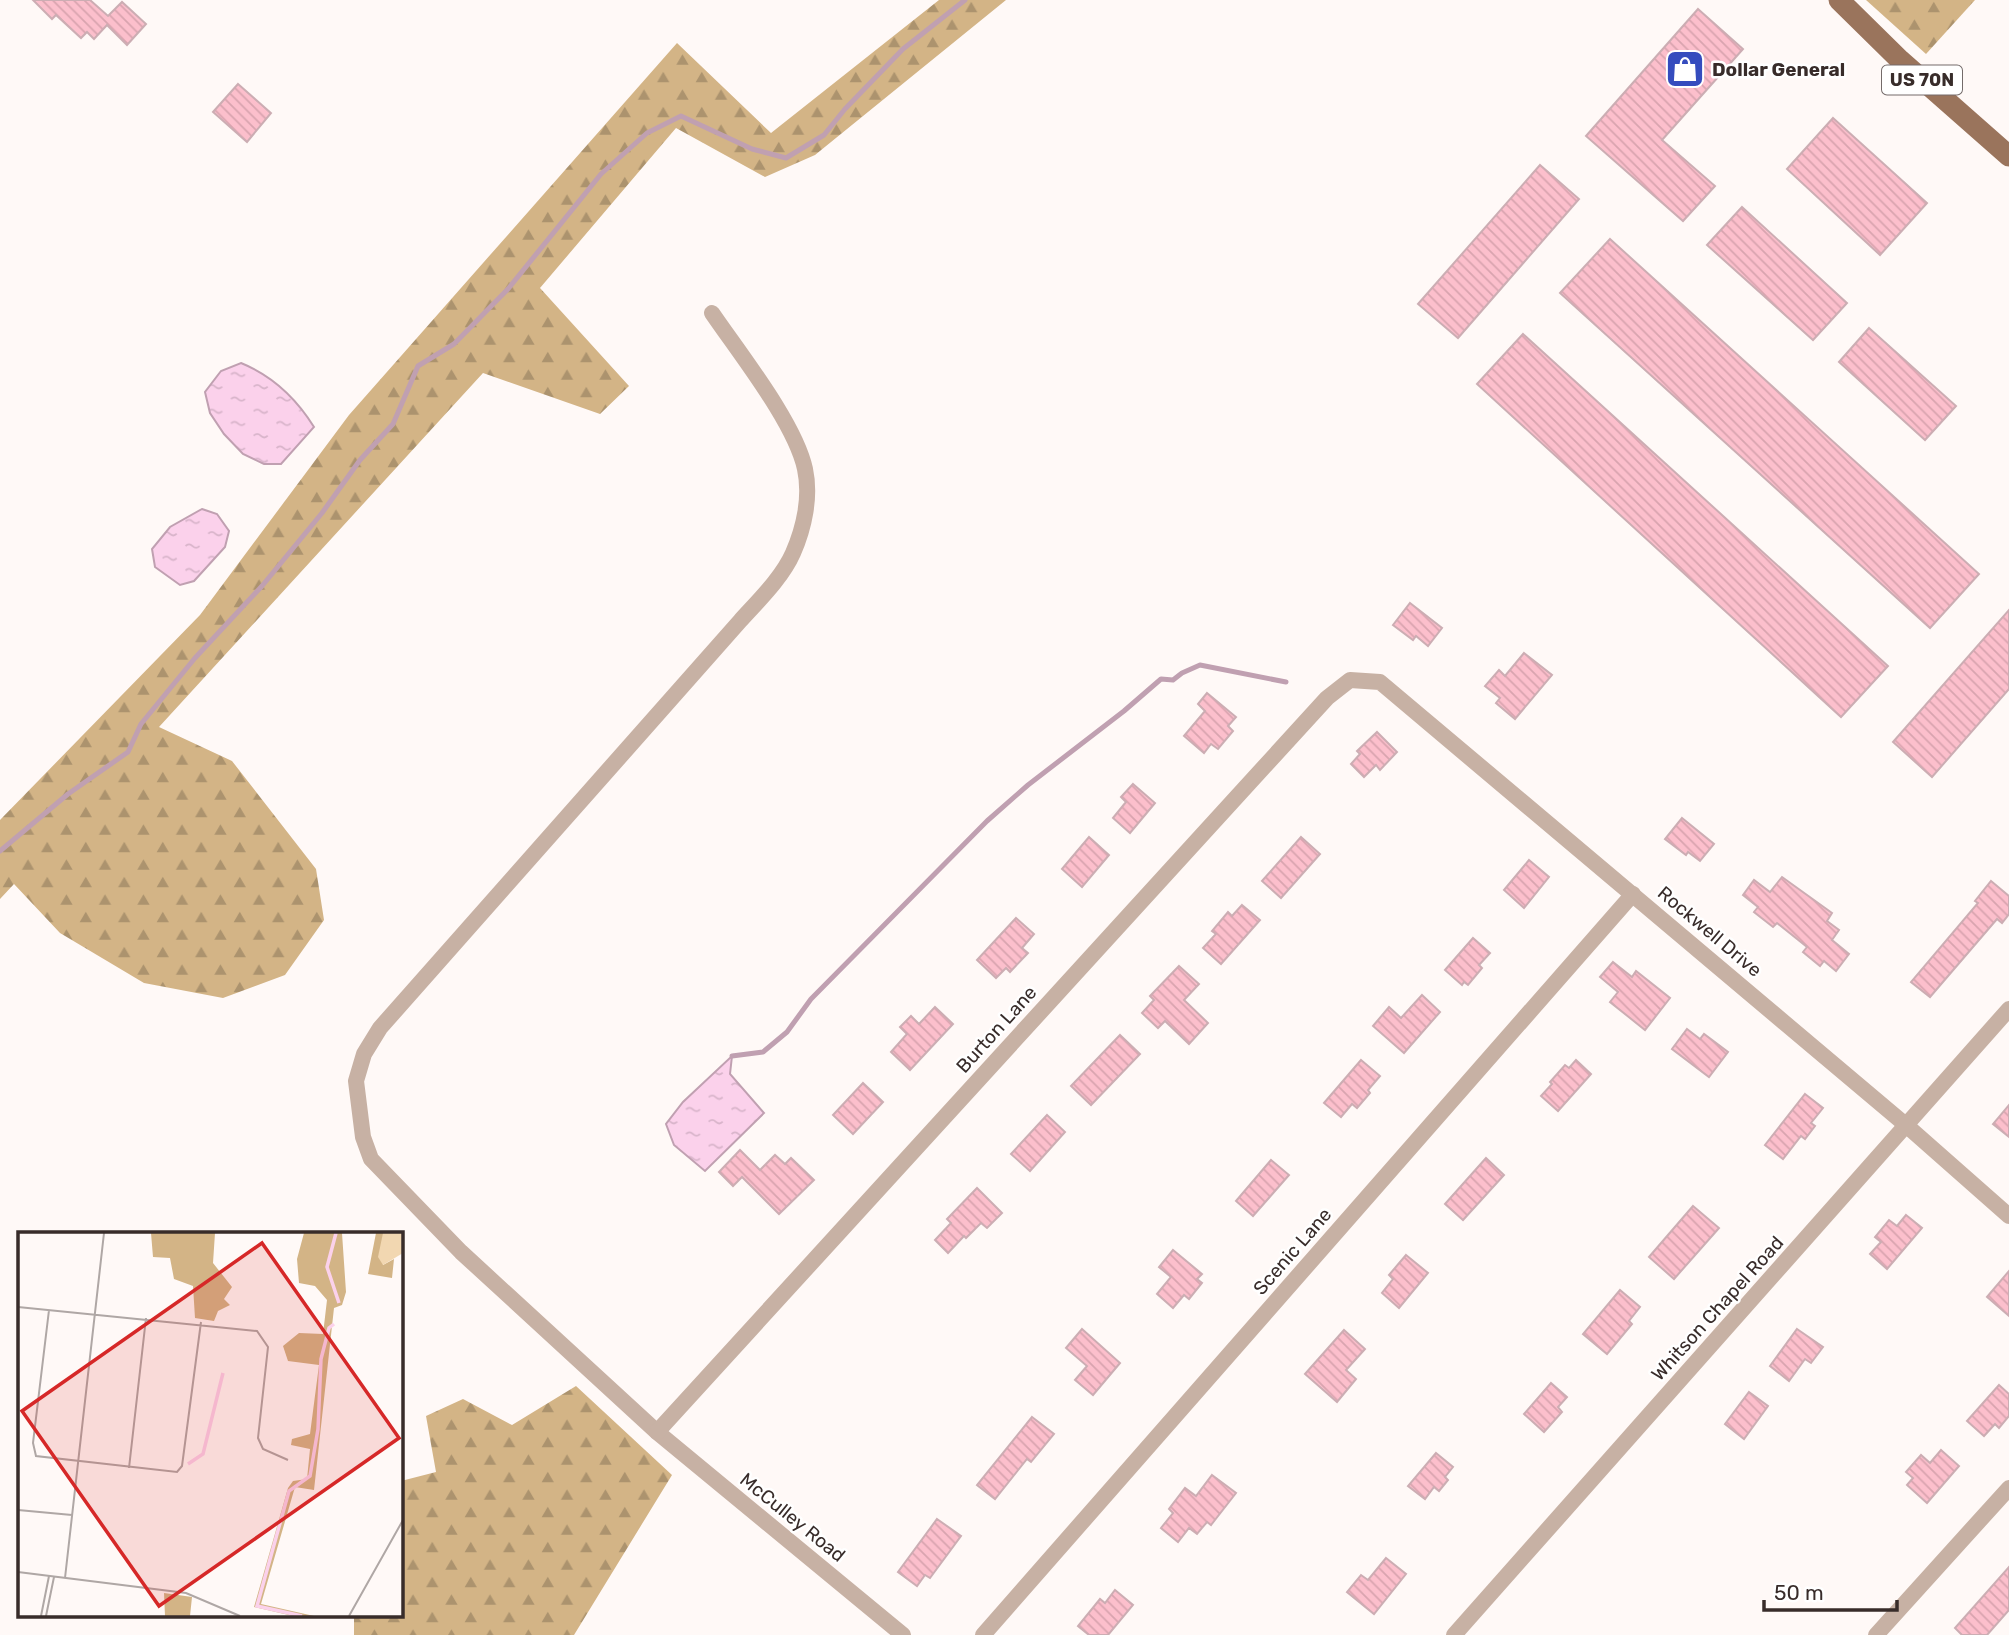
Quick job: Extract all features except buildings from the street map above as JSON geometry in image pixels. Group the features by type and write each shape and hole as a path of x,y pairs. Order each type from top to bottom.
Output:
{"main road":[{"name":"US 70N","path":"1839,0 1900,60 2009,156"}],"street":[{"name":"McCulley Road","path":"712,313 771,399 796,441 806,470 808,501 792,555 771,586 380,1027 364,1054 356,1081 363,1137 372,1159 461,1252 657,1432 903,1635"},
{"name":"Burton Lane","path":"657,1432 1327,698 1350,680 1380,682"},
{"name":"Rockwell Drive","path":"1380,682 1907,1126 2009,1216"},
{"name":"Scenic Lane","path":"983,1635 1633,894"},
{"name":"Whitson Chapel Road","path":"1454,1635 2009,1009"},
{"path":"1876,1635 2009,1488"}],"green space":[{"path":"939,0 1006,0 815,155 765,177 676,128 540,288 629,386 600,414 483,373 159,727 232,761 316,869 324,920 285,975 223,998 144,983 60,933 14,884 0,899 0,820 200,615 349,415 677,43 771,133"},
{"path":"1866,0 1975,0 1926,54"},
{"path":"576,1386 672,1475 574,1635 354,1635 354,1618 402,1618 402,1481 436,1472 426,1416 463,1399 512,1425"}],"water":[{"path":"241,363 263,374 283,389 314,427 281,464 264,464 243,454 224,434 210,413 205,392 221,371"},
{"path":"202,509 217,514 229,531 225,547 194,581 180,585 155,567 152,549 170,527"},
{"path":"732,1056 730,1074 764,1113 705,1171 674,1145 666,1124 683,1102"}],"waterway":[{"path":"0,851 68,794 128,752 141,724 195,658 262,586 322,513 360,460 393,424 418,366 454,344 508,289 601,174 647,133 681,116 752,149 786,158 824,135 845,109 903,49 965,0"},
{"path":"732,1056 763,1052 787,1032 811,999 987,821 1161,679 1173,680 1200,665 1286,682"}],"place":[{"name":"Dollar General","path":"1685,69"}]}
